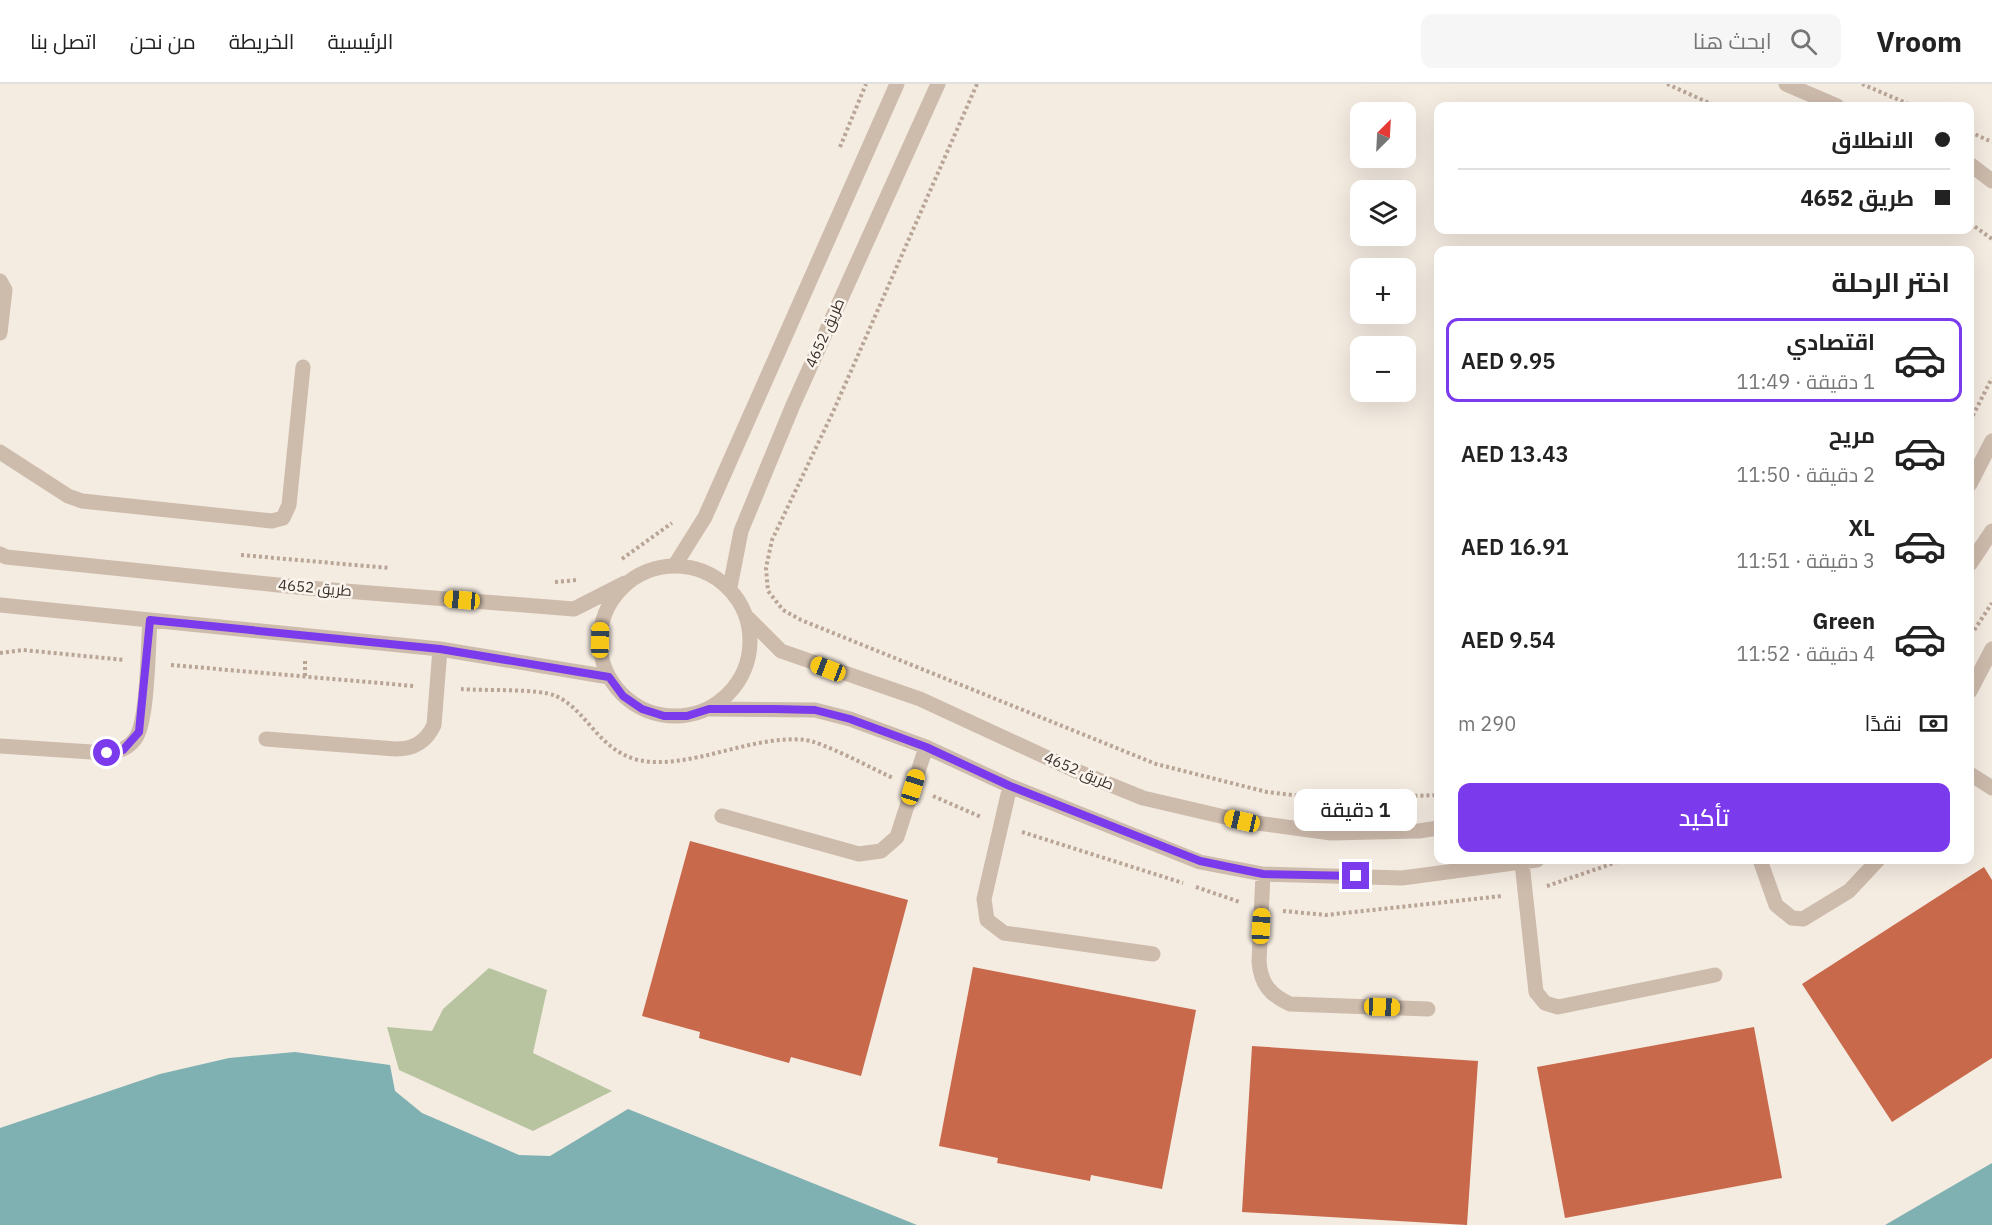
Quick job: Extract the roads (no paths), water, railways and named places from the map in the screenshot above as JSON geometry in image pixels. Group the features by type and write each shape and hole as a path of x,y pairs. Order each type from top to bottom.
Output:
{"street":[{"path":"675,565 705,518 897,84"},
{"name":"طريق 4652","path":"730,587 741,531 793,405 938,84"},
{"path":"1786,84 1828,102"},
{"path":"1974,166 1992,170"},
{"path":"1974,168 1992,181"},
{"path":"0,281 5,290 0,333"},
{"path":"0,452 68,496 82,501 272,520 283,518 289,505 303,367"},
{"path":"1974,476 1992,441"},
{"path":"1974,558 1992,531"},
{"name":"طريق 4652","path":"0,554 6,557 307,588 574,609 625,583"},
{"path":"709,709 731,693 746,671 752,644 748,618 730,587 704,571 675,565 648,569 625,583 609,603 600,627 600,653 609,677 623,696 642,709 664,716 687,716 709,709 815,710 850,719 926,747 1010,786 1200,861 1263,874 1402,878 1507,864"},
{"path":"0,605 440,649 609,677"},
{"name":"طريق 4652","path":"748,618 781,651 920,699 1074,770 1143,798 1242,821 1331,833 1434,829"},
{"path":"0,746 107,753 123,750 136,739 142,724 150,620"},
{"path":"266,739 396,749 415,746 430,734 434,725 440,649"},
{"path":"1974,683 1992,649"},
{"path":"722,816 859,854 881,851 897,837 926,747"},
{"path":"1974,777 1992,788"},
{"path":"1010,786 984,899 987,920 1004,933 1153,954"},
{"path":"1530,864 1536,992 1545,1003 1558,1007 1715,975"},
{"path":"1761,864 1776,905 1792,918 1803,919 1849,891 1874,864"},
{"path":"1263,874 1260,976 1277,998 1290,1004 1428,1009"}],"water":[{"path":"295,1052 390,1065 395,1091 422,1113 519,1155 550,1156 628,1109 917,1225 0,1225 0,1128 160,1074 229,1058"},
{"path":"1992,1163 1992,1225 1885,1225"}]}
